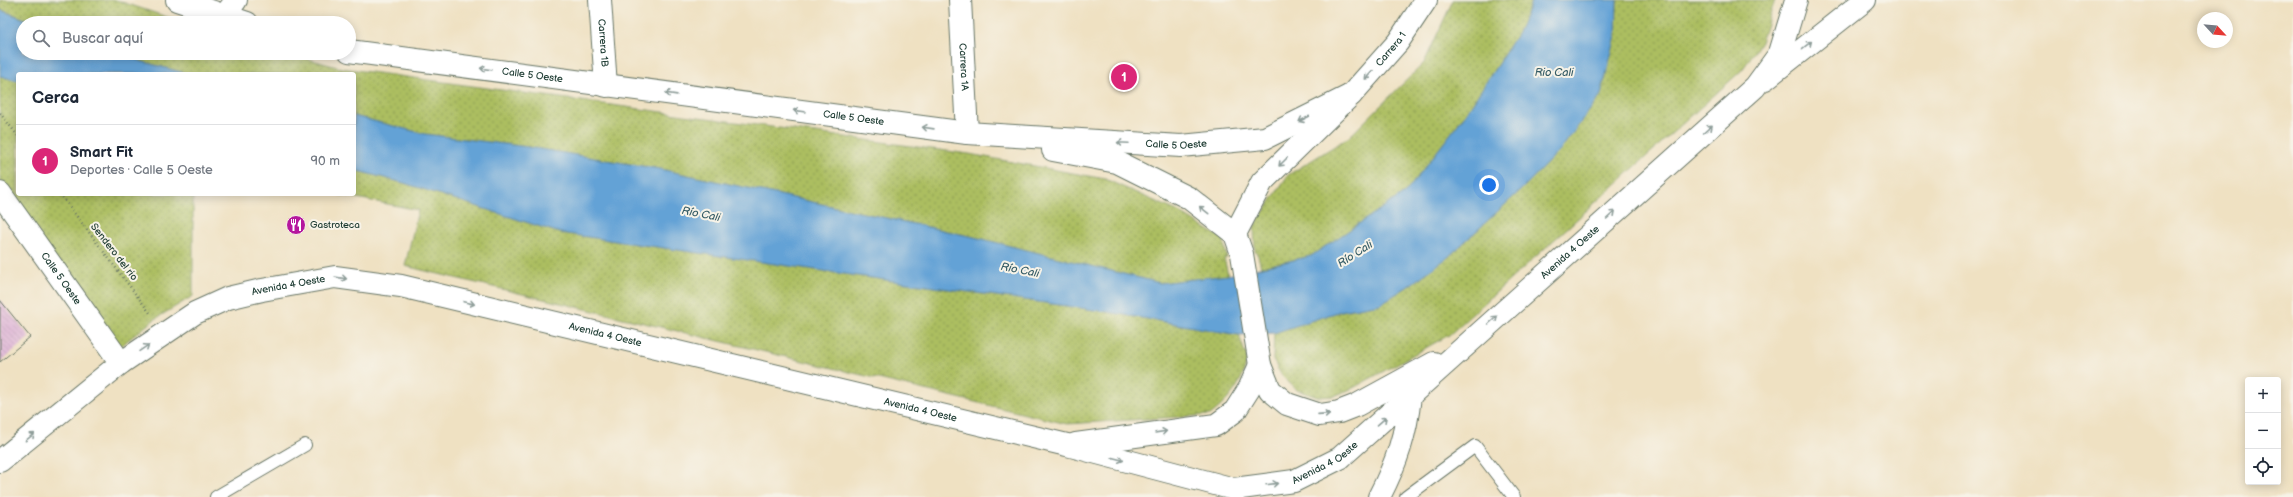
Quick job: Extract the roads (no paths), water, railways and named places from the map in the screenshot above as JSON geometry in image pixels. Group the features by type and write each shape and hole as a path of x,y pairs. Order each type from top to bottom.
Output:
{"main road":[{"path":"177,0 230,8 239,16"},
{"name":"Carrera 1B","path":"600,0 606,86"},
{"name":"Carrera 1A","path":"960,0 967,133"},
{"name":"Carrera 1","path":"1238,244 1262,182 1351,95 1398,42 1426,0"},
{"name":"Avenida 4 Oeste","path":"1755,87 1780,53 1796,0"},
{"name":"Avenida 4 Oeste","path":"0,461 121,363 196,313 228,298 262,290 335,277 401,286 1067,445 1234,489 1294,482 1340,458 1755,87 1865,0"},
{"name":"Calle 5 Oeste","path":"356,52 967,133 1181,146 1265,138 1351,95"},
{"path":"967,133 1117,162 1189,198 1238,244 1259,357 1270,390 1287,404 1320,415 1339,412 1357,405 1464,346"},
{"name":"Calle 5 Oeste","path":"0,193 121,363"},
{"path":"1067,445 1216,425 1235,411 1249,390 1259,357"},
{"path":"1379,497 1401,451 1407,426 1410,396"}],"lane":[{"path":"216,497 305,445"},
{"path":"1406,497 1475,446 1514,497"}],"water":[{"name":"Rio Cali","path":"1532,0 1617,0 1616,35 1601,95 1561,149 1522,189 1447,258 1407,287 1380,304 1341,311 1274,333 1239,335 1108,312 560,233 404,183 356,171 356,117 425,134 528,147 660,169 974,237 1160,283 1228,275 1311,256 1406,192 1465,115 1518,33"},
{"path":"0,10 17,16 16,60 137,60 181,72 16,72 16,80 0,76"}],"place":[{"name":"Smart Fit","path":"1124,77"},
{"name":"Gastroteca","path":"296,225"}],"water label":[{"name":"Río Cali","path":"701,214"},
{"name":"Río Cali","path":"1355,254"},
{"name":"Río Cali","path":"1020,270"}]}
